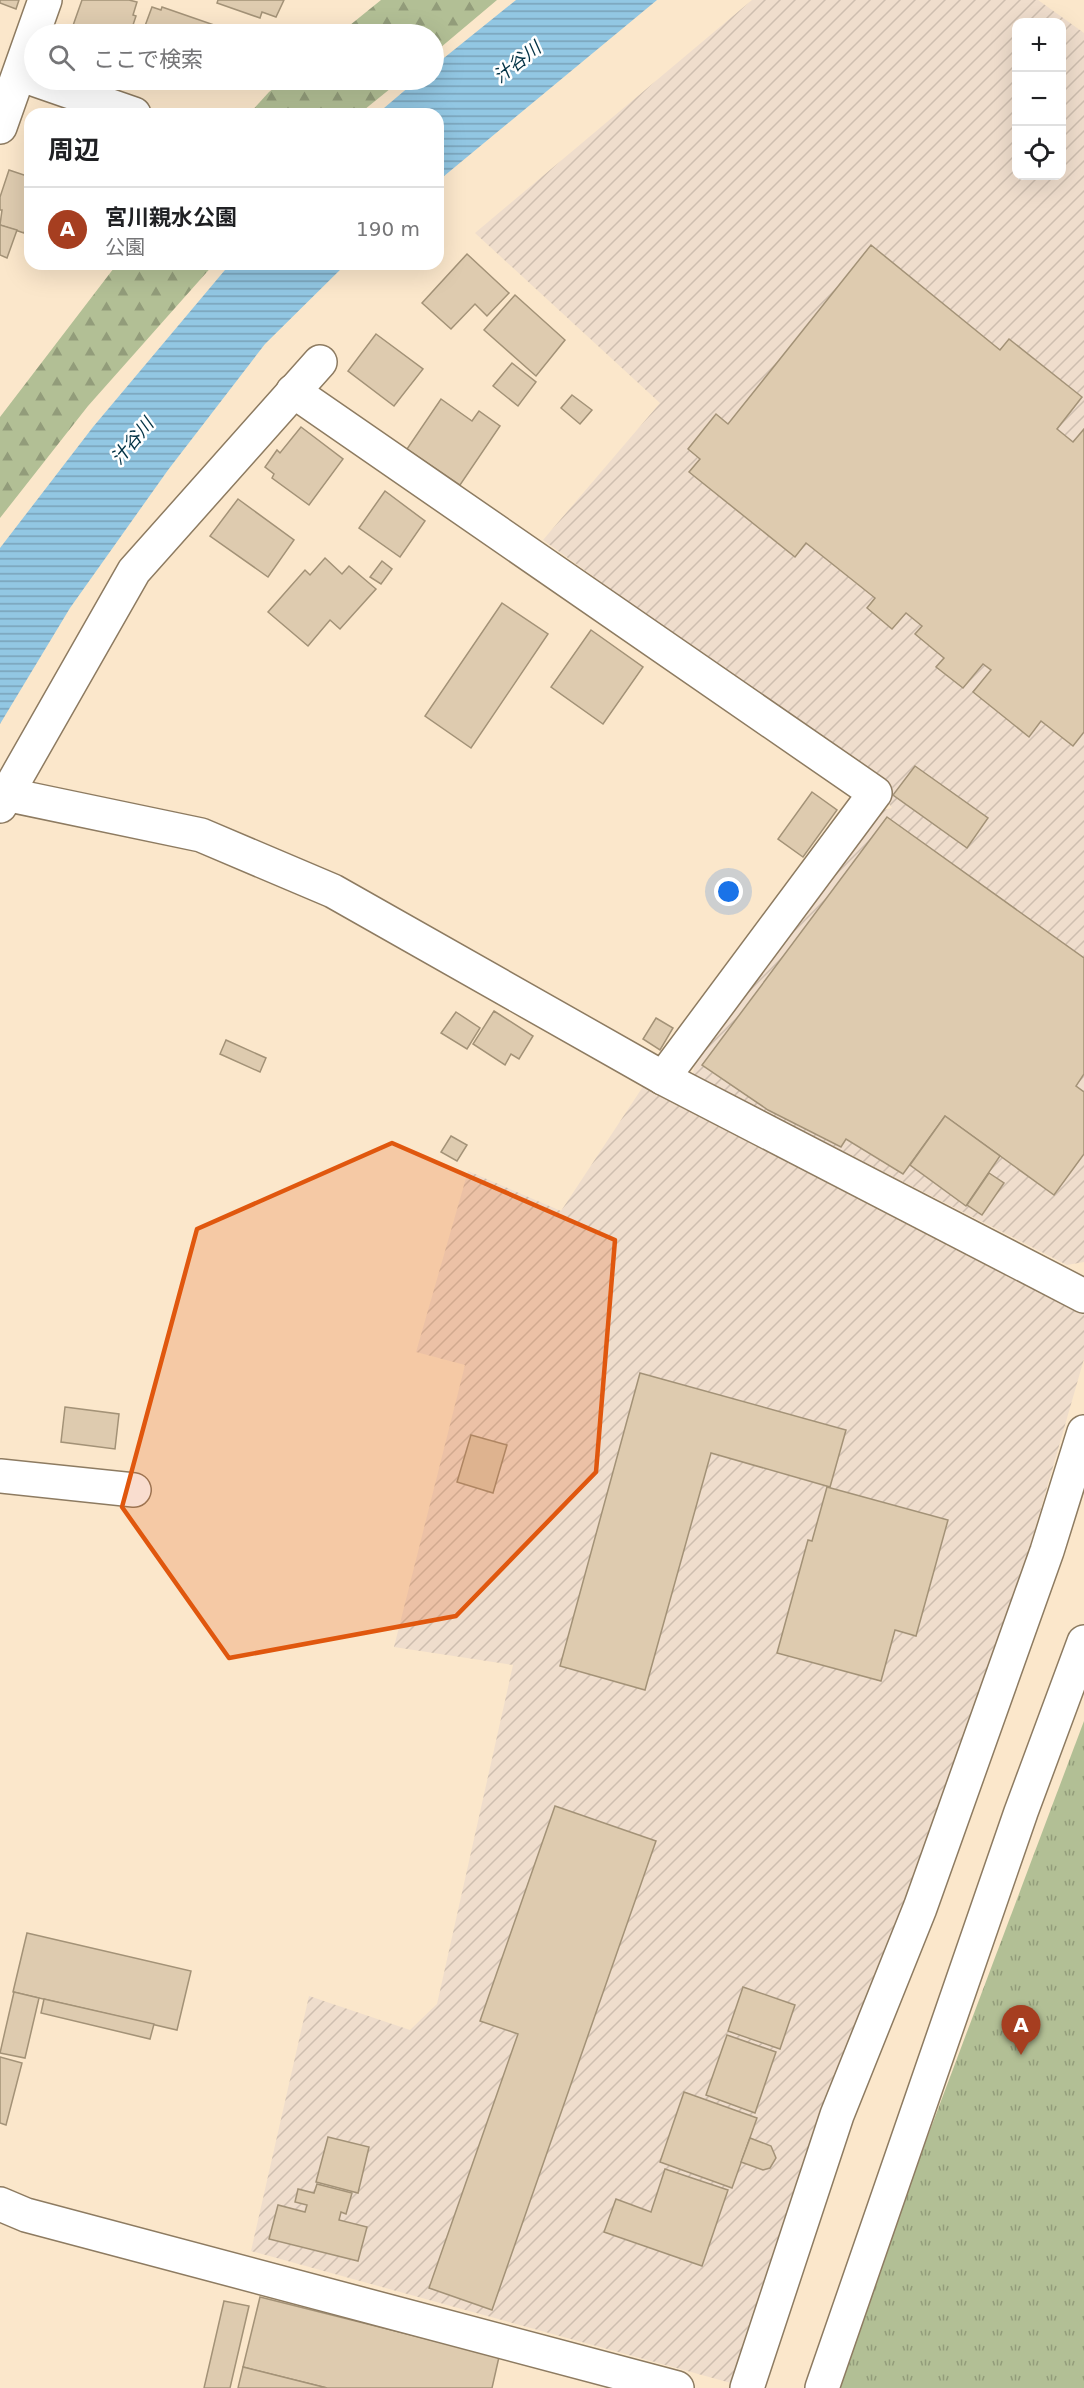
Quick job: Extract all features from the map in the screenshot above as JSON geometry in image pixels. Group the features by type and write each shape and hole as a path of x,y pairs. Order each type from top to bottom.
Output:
{"street":[{"path":"40,24 45,0"},
{"path":"0,127 24,87"},
{"path":"67,90 117,108"},
{"path":"320,362 134,571 2,798 201,835 333,891 663,1078 1084,1296"},
{"path":"293,391 875,793 663,1078"},
{"path":"747,2388 837,2115 920,1908 1047,1551 1084,1432"},
{"path":"0,1476 134,1490"},
{"path":"822,2388 1020,1812 1084,1642"},
{"path":"0,2204 37,2218 677,2388"}],"highlighted area":[{"path":"392,1143 615,1240 596,1472 456,1616 229,1658 122,1507 197,1229"}],"shaded area":[{"path":"752,0 1038,0 1063,18 1012,18 1012,180 1066,180 1066,20 1084,33 1084,1262 1067,1265 693,1075 695,1059 880,811 892,808 871,778 543,540 660,403 475,233"},
{"path":"644,1085 1084,1309 1084,1359 1025,1564 731,2383 251,2251 309,1996 410,2030 437,2004 513,1665 394,1647 465,1365 416,1352 468,1171 561,1211"}],"green space":[{"path":"381,0 497,0 444,45 444,24 351,24"},
{"path":"272,90 389,90 366,108 254,108"},
{"path":"112,270 209,270 88,406 0,518 0,417"},
{"path":"1084,1721 1084,2388 833,2388"}],"water":[{"name":"汁谷川","path":"516,0 657,0 444,176 444,108 384,108 405,90 444,90 444,58"},
{"name":"汁谷川","path":"225,270 340,270 265,344 168,470 70,608 0,724 0,548 93,427"}],"building":[{"path":"0,0 19,0 16,9 0,3"},
{"path":"82,0 137,2 133,15 136,16 133,24 74,24"},
{"path":"218,0 284,0 276,17 262,12 260,18 217,3"},
{"path":"152,7 161,10 162,7 211,24 146,24"},
{"path":"9,170 24,175 24,233 0,225 2,210 0,210 0,197"},
{"path":"0,225 17,230 7,258 0,255"},
{"path":"871,245 1000,350 1009,339 1082,397 1057,429 1073,442 1084,429 1084,732 1073,746 1041,721 1029,737 973,692 991,670 983,664 963,688 936,667 944,658 915,634 922,626 906,613 892,629 867,608 875,598 806,543 795,557 689,472 700,459 688,449 716,414 728,424"},
{"path":"467,254 509,293 487,316 475,304 451,329 422,303"},
{"path":"515,295 565,340 536,376 484,330"},
{"path":"376,334 423,369 394,406 348,371"},
{"path":"512,363 536,382 518,406 493,386"},
{"path":"572,395 592,410 580,424 561,408"},
{"path":"441,399 472,421 479,411 500,426 460,485 407,449"},
{"path":"301,427 343,459 309,505 272,478 274,474 265,467 277,450 280,453"},
{"path":"385,491 425,521 400,557 359,528"},
{"path":"238,499 294,540 268,577 210,536"},
{"path":"325,558 342,574 349,566 376,589 340,629 330,620 308,646 268,612 305,570 310,575"},
{"path":"382,561 392,569 381,584 370,577"},
{"path":"502,603 548,634 471,748 425,716"},
{"path":"591,630 643,667 603,724 551,687"},
{"path":"915,766 988,818 967,848 893,795"},
{"path":"812,792 837,810 803,857 778,839"},
{"path":"887,817 1084,958 1084,1074 1076,1086 1084,1092 1084,1154 1054,1195 945,1116 903,1174 846,1139 841,1147 768,1110 702,1065"},
{"path":"494,1011 533,1036 519,1059 511,1054 505,1065 473,1044"},
{"path":"456,1012 480,1028 467,1049 441,1033"},
{"path":"656,1018 673,1028 660,1050 643,1039"},
{"path":"226,1040 266,1058 260,1072 220,1054"},
{"path":"945,1116 1000,1156 966,1206 910,1165"},
{"path":"451,1136 467,1145 457,1161 441,1152"},
{"path":"989,1173 1004,1183 982,1215 967,1205"},
{"path":"640,1373 846,1430 830,1487 711,1453 645,1690 560,1666"},
{"path":"65,1407 119,1414 115,1449 61,1442"},
{"path":"471,1435 507,1445 493,1493 457,1482"},
{"path":"827,1487 948,1520 916,1636 895,1630 881,1681 777,1653 808,1540 812,1541"},
{"path":"555,1806 656,1841 492,2310 429,2288 518,2034 480,2021"},
{"path":"27,1933 191,1971 177,2030 13,1992"},
{"path":"743,1987 795,2005 780,2049 728,2031"},
{"path":"14,1992 39,1998 25,2058 0,2053"},
{"path":"44,1999 154,2024 150,2039 41,2013"},
{"path":"727,2035 776,2052 755,2113 706,2095"},
{"path":"0,2057 22,2063 6,2125 0,2123"},
{"path":"684,2092 757,2118 732,2188 660,2162"},
{"path":"328,2137 369,2147 358,2193 316,2182"},
{"path":"750,2138 771,2146 776,2158 770,2168 763,2170 741,2162"},
{"path":"665,2169 728,2190 702,2266 604,2232 616,2199 651,2212"},
{"path":"317,2184 352,2193 346,2214 341,2212 339,2220 367,2227 358,2261 269,2239 278,2205 305,2212 307,2205 295,2202 298,2189 314,2193"},
{"path":"260,2297 499,2357 492,2388 327,2388 243,2367"},
{"path":"224,2301 249,2306 230,2388 204,2388"},
{"path":"243,2367 327,2388 238,2388"}],"place":[{"name":"宮川親水公園","path":"1021,2055"}]}
